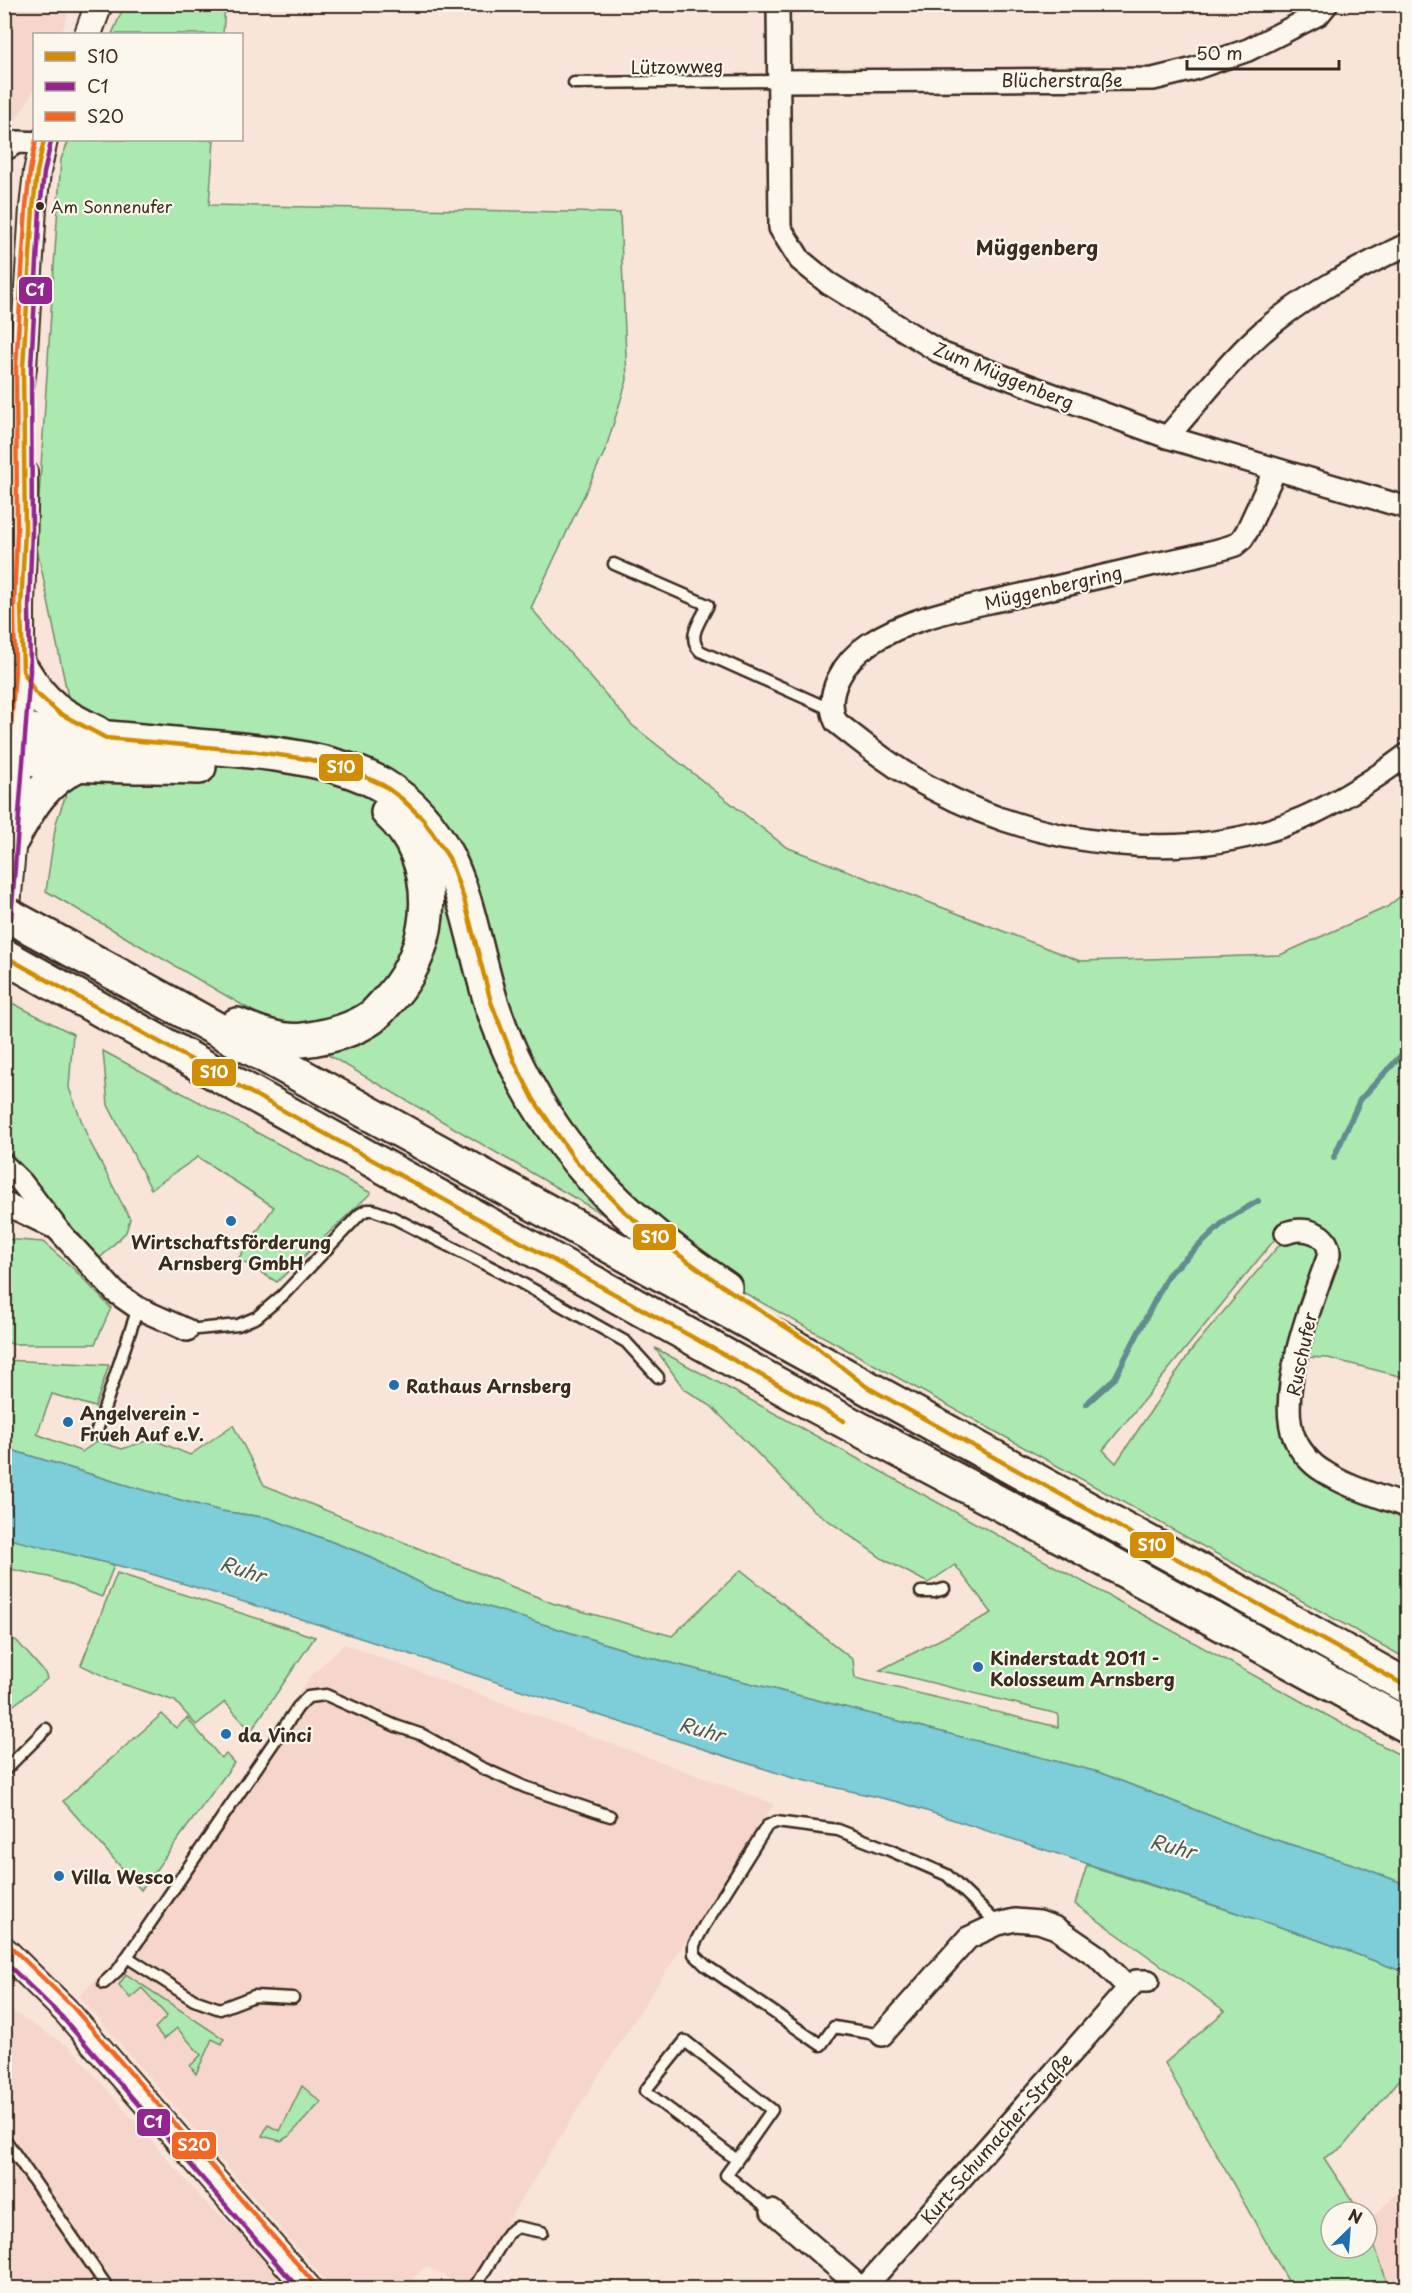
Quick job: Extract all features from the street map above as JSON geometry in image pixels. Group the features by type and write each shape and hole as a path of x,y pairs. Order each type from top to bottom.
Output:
{"highway":[{"path":"23,671 35,692 48,705 106,738"},
{"path":"12,741 40,733 250,751 307,759 358,774 383,785 401,798 423,819 449,858 464,899 491,1002 515,1063 534,1100 575,1160 624,1211 665,1245 756,1309 815,1346 867,1387"},
{"path":"12,741 37,761 267,770 335,781 370,797 396,819 409,835 422,863 427,900 426,920 412,967 399,988 372,1017 336,1033 302,1040 285,1040 251,1030 127,980"},
{"path":"12,839 29,806 61,773 81,763"},
{"path":"4,913 867,1387 1407,1687"},
{"path":"4,956 816,1406 1088,1551 1407,1726"}],"main road":[{"path":"4,918 12,839 12,741"}],"street":[{"path":"88,33 99,4"},
{"name":"Zum Müggenberg","path":"778,4 780,228 800,260 828,283 943,354 1167,437 1407,508"},
{"name":"Blücherstraße","path":"780,81 1153,79 1190,70 1248,50 1318,14 1327,4"},
{"path":"4,150 17,142 44,141 33,208 22,367 4,524"},
{"path":"1167,437 1236,359 1271,325 1304,299 1340,277 1407,244"},
{"path":"12,741 23,671 21,607 25,530 22,367"},
{"name":"Müggenbergring","path":"831,710 834,690 848,664 868,645 899,628 956,609 1235,545 1247,531 1275,470"},
{"path":"831,710 836,722 897,768 962,804 1044,833 1075,839 1127,844 1206,842 1257,833 1301,818 1338,801 1377,778 1407,754"},
{"path":"4,1165 59,1231 115,1292 138,1308 187,1330"},
{"path":"4,1203 59,1231"},
{"path":"4,1220 37,1218"},
{"name":"Ruschufer","path":"1286,1233 1293,1230 1307,1230 1323,1238 1328,1245 1329,1255 1304,1328 1292,1377 1290,1409 1293,1436 1307,1456 1323,1471 1365,1491 1407,1507"},
{"name":"Kurt-Schumacher-Straße","path":"772,2211 872,2285 1139,1984 1056,1928 1016,1920 998,1924 968,1938 882,2035"},
{"path":"4,1950 66,2011 308,2289"}],"lane":[{"name":"Lützowweg","path":"574,83 780,81"},
{"path":"614,564 708,604 693,636 694,644 700,651 831,710"},
{"path":"187,1330 238,1325 257,1317 283,1295 352,1221 367,1210 373,1210 390,1216 516,1280 626,1342 658,1377"},
{"path":"96,1433 138,1308"},
{"path":"921,1592 944,1589"},
{"path":"104,1983 118,1970 298,1707 308,1697 326,1695 396,1726 423,1735 480,1767 525,1787 610,1816"},
{"path":"4,1770 46,1729"},
{"path":"882,2035 834,2027 821,2045 705,1965 694,1954 693,1945 767,1826 776,1822 838,1830 888,1849 947,1875 998,1924"},
{"path":"127,1957 194,2000 220,2009 254,1996 293,1998"},
{"path":"737,2160 645,2091 685,2041 772,2110 737,2160 726,2175 772,2211"},
{"path":"4,2138 108,2289"},
{"path":"474,2289 508,2234 517,2227 542,2232"}],"shaded area":[{"path":"5,4 71,5 61,33 33,33 33,91 22,111 5,130"},
{"path":"344,1644 774,1804 596,2080 466,2288 426,2266 403,2288 332,2288 79,1996 110,1966 128,1943 310,1677"},
{"path":"5,2004 10,2010 71,2048 203,2200 302,2288 5,2288 4,2163 22,2149 5,2122"},
{"path":"1407,2184 1407,2288 1389,2288 1379,2258 1379,2211"}],"green space":[{"path":"125,4 225,5 223,33 112,33"},
{"path":"69,141 214,141 209,205 620,213 627,380 605,451 531,608 632,725 786,847 1080,961 1280,955 1387,907 1407,891 1407,1378 1328,1358 1302,1357 1332,1245 1327,1238 1313,1229 1297,1228 1275,1239 1103,1450 1116,1463 1193,1348 1275,1250 1296,1233 1313,1237 1321,1243 1326,1252 1290,1368 1285,1398 1287,1426 1297,1452 1319,1473 1350,1490 1407,1510 1407,1659 616,1222 46,891 56,823 70,783 69,702 36,543 61,159"},
{"path":"10,1002 73,1034 69,1088 88,1138 130,1219 126,1232 100,1258 22,1173 5,1144 4,1051"},
{"path":"103,1051 371,1193 277,1282 238,1259 274,1207 198,1157 151,1189 108,1105"},
{"path":"5,1239 43,1242 74,1269 111,1308 95,1344 11,1344 5,1339"},
{"path":"655,1348 1407,1759 1407,1885 1359,1866 1257,1834 1098,1772 648,1657 434,1590 364,1554 269,1518 221,1511 5,1448 4,1360 109,1365 95,1407 52,1394 37,1434 82,1452 97,1441 122,1449 152,1439 190,1455 233,1425 264,1485 552,1603 672,1636 741,1570 853,1660 855,1678 1058,1727 1058,1714 880,1670 992,1613 955,1565 928,1583 883,1559 812,1509 711,1406 684,1389"},
{"path":"5,1537 114,1565 102,1597 49,1577 5,1568"},
{"path":"117,1573 315,1637 251,1731 225,1702 196,1725 175,1701 116,1682 81,1665"},
{"path":"5,1635 17,1641 45,1673 47,1679 5,1712"},
{"path":"162,1714 176,1728 187,1718 221,1758 226,1754 234,1763 141,1890 63,1801"},
{"path":"1087,1865 1299,1933 1407,1973 1407,2071 1342,2148 1324,2158 1352,2200 1319,2200 1319,2260 1379,2258 1389,2288 1292,2288 1165,2063 1225,2011 1075,1904"},
{"path":"126,1974 224,2039 222,2044 212,2039 196,2074 190,2066 201,2055 177,2028 164,2039 155,2028 167,2016 142,1988 130,1998 119,1985"},
{"path":"302,2086 321,2102 289,2136 281,2141 262,2136 268,2125 280,2131"}],"water":[{"name":"Ruhr","path":"5,1448 221,1511 269,1518 364,1554 434,1590 648,1657 1098,1772 1257,1834 1359,1866 1407,1885 1407,1973 1299,1933 899,1802 793,1778 320,1625 148,1573 5,1538"}],"waterway":[{"path":"1334,1157 1360,1100 1408,1048"},
{"path":"1086,1404 1115,1378 1168,1275 1226,1220 1258,1201"}],"transit line":[{"name":"S20","path":"4,823 15,671 16,367 26,207 36,141"},
{"name":"S10","path":"44,141 33,208 23,367 25,530 21,607 23,671 35,692 59,713 106,738 250,751 307,759 350,770 383,785 401,798 423,819 449,858 464,899 491,1002 515,1063 534,1100 575,1160 624,1211 657,1239 721,1285 815,1346 867,1387 1408,1687"},
{"name":"C1","path":"11,919 30,671 31,367 40,209 44,173 51,142"},
{"name":"S10","path":"4,956 844,1421"},
{"name":"S20","path":"9,1945 72,2006 314,2283"},
{"name":"C1","path":"4,1961 61,2016 298,2288"}],"place":[{"name":"Am Sonnenufer","path":"40,206"},
{"name":"Wirtschaftsförderung Arnsberg GmbH","path":"231,1221"},
{"name":"Rathaus Arnsberg","path":"394,1385"},
{"name":"Angelverein - Frueh Auf e.V.","path":"68,1422"},
{"name":"Kinderstadt 2011 - Kolosseum Arnsberg","path":"978,1667"},
{"name":"da Vinci","path":"226,1734"},
{"name":"Villa Wesco","path":"59,1876"}],"district":[{"name":"Müggenberg","path":"1037,247"}]}
